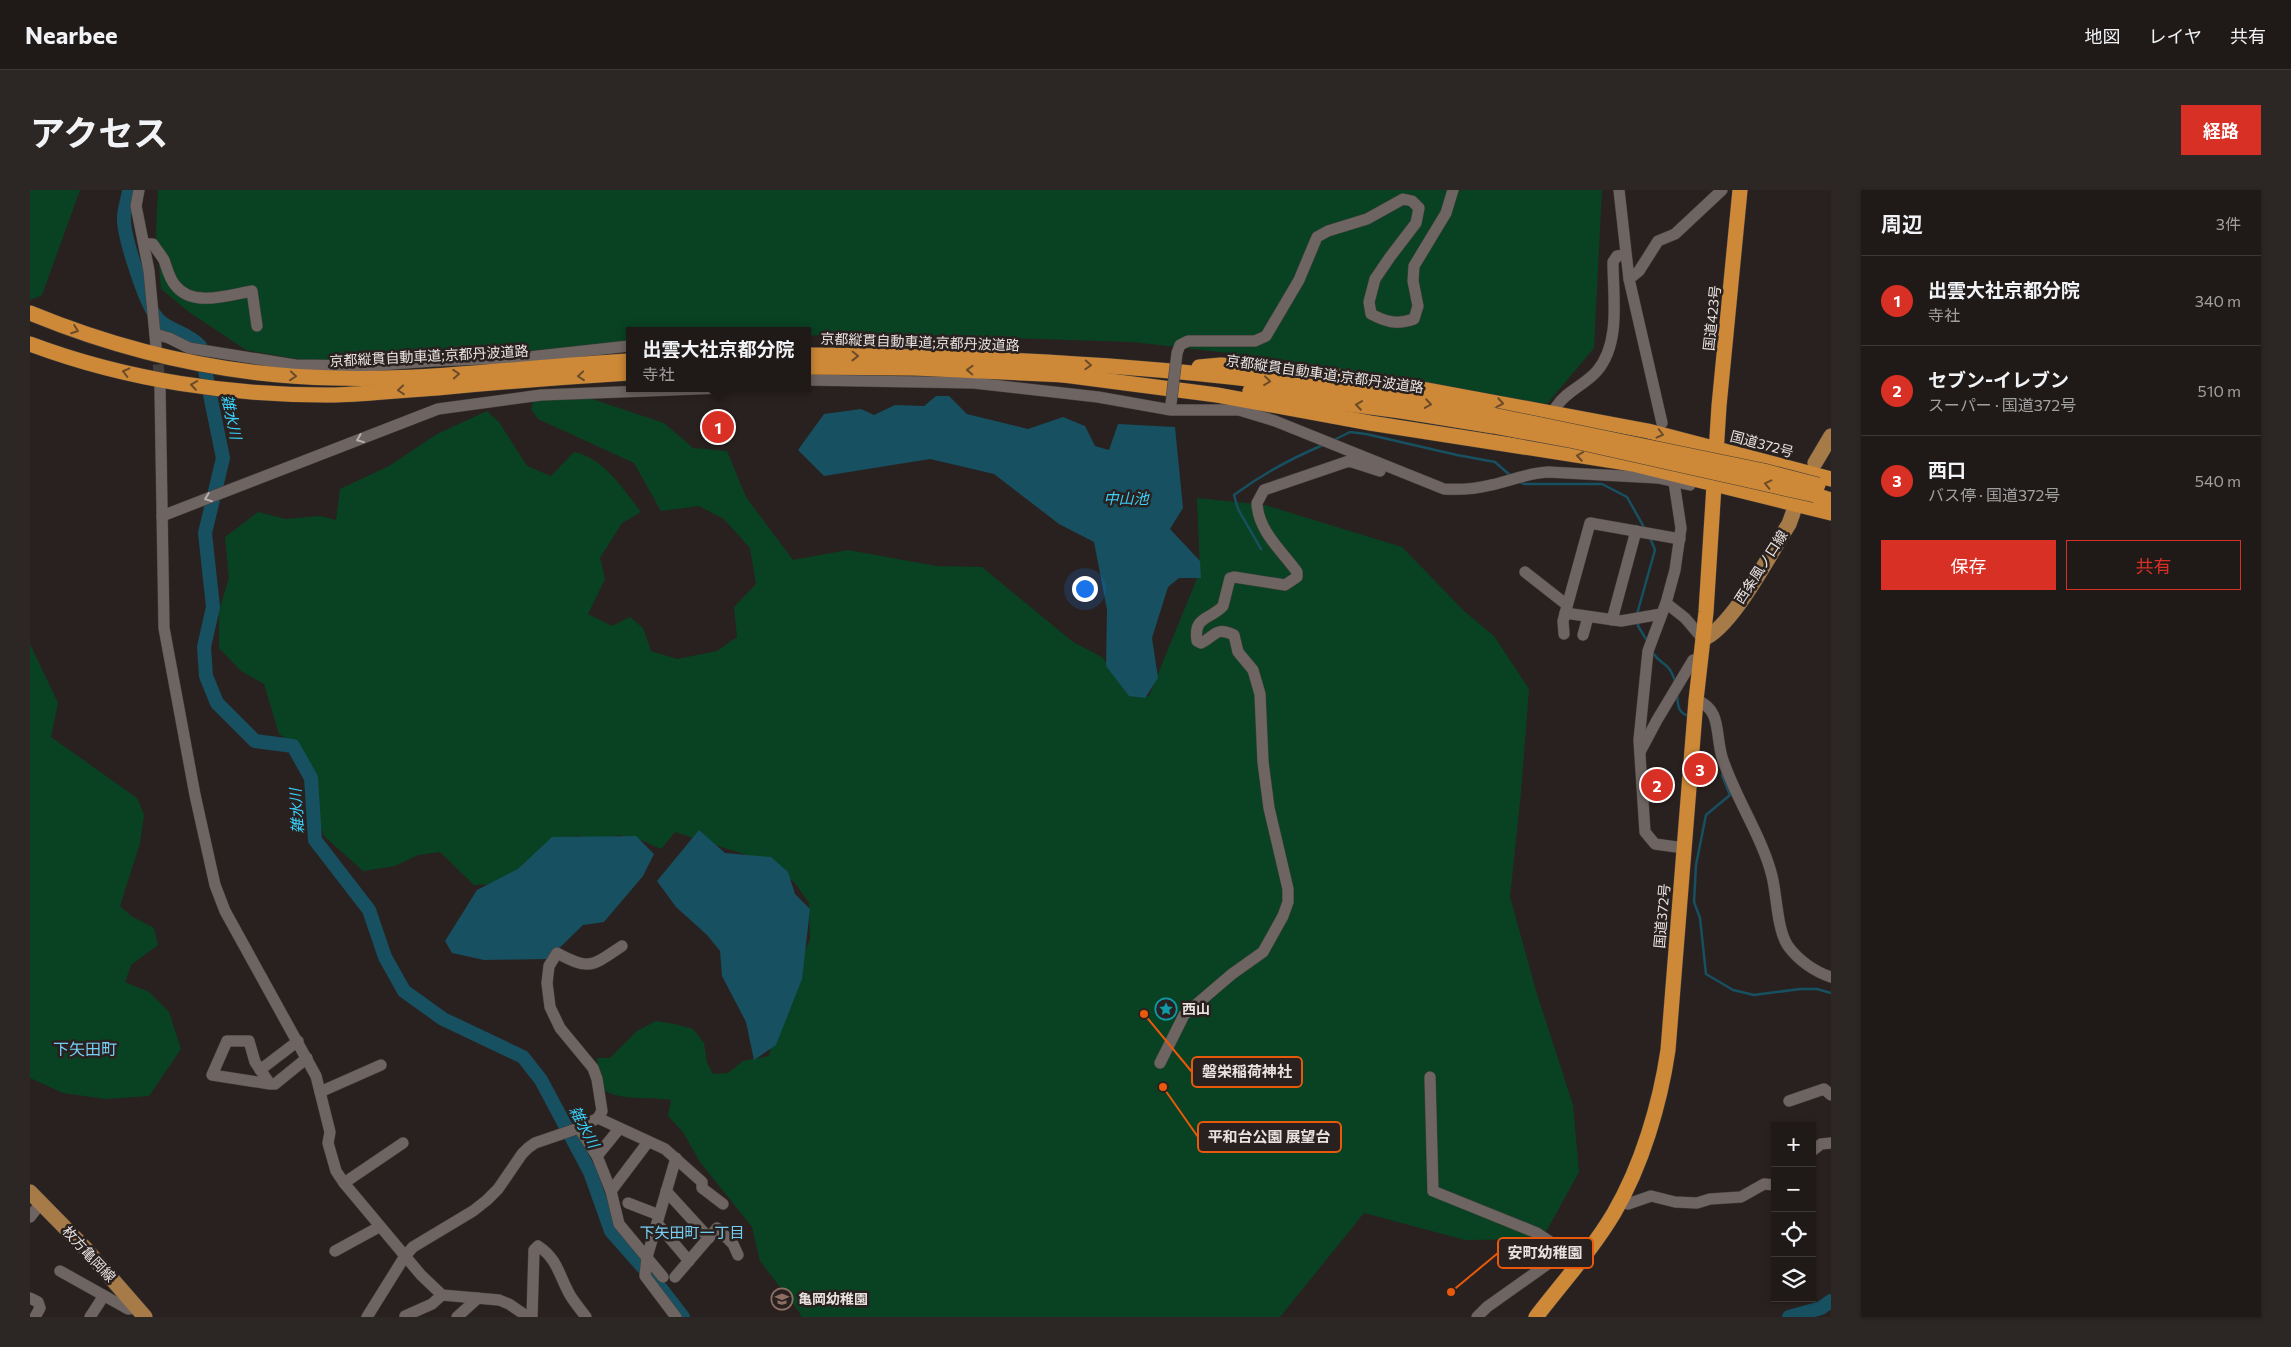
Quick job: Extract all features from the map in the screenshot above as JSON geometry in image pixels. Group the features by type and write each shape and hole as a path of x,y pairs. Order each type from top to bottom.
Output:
{"highway":[{"name":"国道423号","path":"1717,449 1718,406 1740,190"},
{"name":"京都縦貫自動車道;京都丹波道路","path":"30,313 87,335 170,358 245,371 302,377 372,378 626,361"},
{"path":"30,344 81,361 167,385 250,392 344,394 626,373"},
{"name":"京都縦貫自動車道;京都丹波道路","path":"811,355 983,359 1157,370 1274,382 1493,420 1764,471 1821,485 1831,500"},
{"path":"1157,370 1221,366 1338,377 1417,388 1648,431 1717,449"},
{"name":"京都縦貫自動車道;京都丹波道路","path":"811,367 915,368 1056,374 1272,394 1493,420"},
{"path":"1056,374 1217,395 1370,423 1633,464 1831,513"},
{"name":"国道372号","path":"1536,1317 1608,1223 1620,1202 1652,1121 1663,1082 1668,1050 1717,449 1821,485"}],"main road":[{"path":"1815,463 1831,436"},
{"path":"1800,498 1821,485"},
{"name":"西条風ノ口線","path":"1703,639 1711,635 1744,596 1789,524 1793,513"},
{"name":"枚方亀岡線","path":"30,1192 85,1248 141,1312"}],"street":[{"path":"139,190 136,206 145,244 156,340 197,350 295,365 366,366 434,365 626,346"},
{"path":"1171,407 1177,353 1180,344 1188,341 1255,341 1266,336 1299,280 1317,237 1328,231 1367,219 1402,198 1412,201 1419,208 1416,223 1376,279 1370,302 1372,314 1385,322 1402,323 1414,319 1418,306 1413,281 1414,266 1446,213 1453,190"},
{"path":"1619,190 1629,279 1662,423"},
{"path":"1629,279 1638,270 1658,241 1675,234 1722,190"},
{"path":"145,244 153,244 163,259 173,284 185,293 203,299 252,291 257,326"},
{"path":"1556,407 1562,398 1596,373 1607,358 1612,342 1613,262 1617,256 1625,255"},
{"path":"811,380 974,383 1171,407 1239,410 1275,420 1444,489 1465,490 1492,485 1531,473 1548,472 1658,478 1694,486 1714,483"},
{"path":"167,385 162,516 164,628 195,795 215,885 226,911 307,1058 320,1092 330,1132 328,1143 336,1171 379,1227 421,1276 442,1295 499,1300 510,1304 530,1317 534,1250 538,1246 549,1252 569,1294 586,1317"},
{"path":"162,516 436,403 541,395 654,392"},
{"path":"1548,472 1549,458"},
{"path":"1160,1063 1184,1015 1232,974 1263,952 1283,916 1288,902 1288,889 1268,808 1263,762 1260,694 1257,678 1238,652 1234,635 1225,631 1218,632 1201,643 1197,641 1196,636 1198,624 1223,606 1230,578 1234,576 1285,585 1297,577 1297,572 1273,544 1264,528 1258,503 1264,490 1349,462 1388,474 1400,472"},
{"path":"1674,482 1681,518 1680,539 1666,603 1648,651 1640,752 1645,832 1655,844 1684,848"},
{"path":"1564,634 1566,609 1590,523 1680,539"},
{"path":"1612,620 1643,532"},
{"path":"1525,572 1566,609 1588,617 1622,621 1661,614"},
{"path":"1666,603 1685,618 1703,639"},
{"path":"1583,635 1588,617"},
{"path":"1640,752 1656,720 1693,660 1701,658"},
{"path":"1696,700 1707,704 1713,711 1724,764 1738,801 1757,839 1772,876 1786,943 1802,960 1820,973 1831,977"},
{"path":"367,1317 404,1256 413,1247 473,1211 487,1200 498,1189 528,1148 536,1143 579,1128 598,1118 602,1111 597,1079 593,1068 560,1028 553,1016 547,983 549,966 557,953 578,964 596,964 622,946"},
{"path":"270,1084 255,1062 249,1041 227,1041 212,1075 270,1084 275,1084 307,1058"},
{"path":"260,1070 298,1041"},
{"path":"320,1092 381,1065"},
{"path":"1430,1077 1433,1191 1537,1233 1579,1261"},
{"path":"1789,1101 1824,1089 1831,1095"},
{"path":"598,1118 665,1149 702,1182 702,1188 722,1204"},
{"path":"579,1128 597,1156 611,1191 619,1224 647,1258 669,1277 689,1261 717,1228 733,1244 738,1255"},
{"path":"597,1156 619,1129"},
{"path":"344,1183 403,1142"},
{"path":"611,1191 648,1142"},
{"path":"1816,1148 1821,1144 1831,1143"},
{"path":"676,1158 647,1258 645,1276 676,1317"},
{"path":"1620,1202 1628,1204 1651,1196 1684,1203 1697,1203 1710,1199 1741,1197 1764,1184 1771,1185"},
{"path":"666,1191 709,1238"},
{"path":"30,1218 41,1203"},
{"path":"628,1203 658,1219 689,1261"},
{"path":"336,1251 379,1227"},
{"path":"1477,1317 1487,1307 1566,1251"},
{"path":"60,1271 128,1310 141,1312"},
{"path":"405,1316 432,1304 442,1295"},
{"path":"90,1317 103,1297"},
{"path":"30,1298 38,1302 40,1308 35,1317"},
{"path":"457,1317 478,1298"}],"green space":[{"path":"30,190 80,190 42,295 30,300"},
{"path":"158,190 1602,190 1594,348 1547,404 1272,358 1133,342 849,333 811,336 811,327 626,327 626,342 387,363 297,359 246,350 189,312 161,289 156,233"},
{"path":"580,395 664,423 693,448 727,451 746,497 793,560 848,550 936,566 982,567 1073,642 1102,657 1127,693 1149,696 1200,571 1197,498 1265,505 1402,547 1464,611 1494,636 1529,689 1510,897 1536,991 1573,1105 1579,1172 1542,1239 1465,1240 1364,1213 1280,1317 801,1317 800,1313 760,1261 752,1227 700,1162 683,1132 668,1116 671,1100 625,1097 600,1088 597,1058 610,1058 637,1031 656,1021 693,1029 704,1043 707,1063 713,1074 728,1073 743,1061 769,1056 778,1017 810,939 809,903 795,883 769,862 675,832 661,849 641,840 619,835 600,840 576,836 493,884 474,885 440,852 418,855 395,866 363,871 324,836 318,818 318,783 301,748 279,734 264,684 241,671 219,648 219,611 229,578 225,537 258,512 286,519 320,516 336,520 340,489 389,466 437,434 487,411 499,422 527,466 551,476 574,452 585,455 604,468 620,484 641,512 622,523 600,558 605,579 588,614 612,626 630,617 643,628 651,651 677,659 717,651 737,637 734,607 756,584 750,548 724,519 699,506 661,511 634,463 538,419 531,409 534,400"},
{"path":"30,644 58,703 51,737 137,798 144,815 140,843 120,906 131,916 154,928 158,945 131,965 125,982 149,992 169,1012 181,1049 149,1096 106,1099 63,1093 30,1078"}],"water":[{"name":"中山池","path":"936,396 949,396 967,414 1028,429 1063,417 1085,426 1095,446 1109,450 1118,424 1175,427 1183,508 1170,529 1200,561 1201,578 1179,578 1168,587 1152,638 1158,678 1145,698 1129,696 1106,666 1107,610 1094,542 1059,524 994,474 930,459 824,476 798,450 824,414 861,409 874,415 895,405 924,406"},
{"path":"699,830 725,853 771,857 788,872 795,894 810,909 802,979 776,1045 754,1060 746,1022 722,976 720,951 707,935 676,907 657,881"},
{"path":"636,836 654,854 643,876 604,922 583,925 548,959 484,960 452,953 445,941 477,890 518,869 552,837"}],"waterway":[{"name":"雑水川","path":"129,190 124,213 125,230 143,290 155,316 161,322 200,346 223,458 205,533 213,607 204,647 206,676 217,703 255,741 293,746 311,778 315,840 369,910 385,957 404,991 443,1019 523,1057 541,1080 590,1172 611,1231 656,1282 683,1317"},
{"path":"1332,441 1350,432 1366,434 1495,462 1511,476"},
{"path":"1261,549 1238,509 1234,495 1277,467 1323,445"},
{"path":"1520,482 1525,484 1602,484 1627,497 1645,529"},
{"path":"1637,614 1655,550 1650,538"},
{"path":"1638,622 1638,626 1646,639"},
{"path":"1653,653 1670,670 1675,681"},
{"path":"1677,694 1680,710 1689,716"},
{"path":"1722,775 1730,795 1706,815 1696,865 1694,902 1700,918 1706,974 1733,990 1754,995 1800,989 1817,989 1831,993"},
{"path":"1789,1317 1821,1308 1831,1301"}],"tunnel":[{"path":"157,348 160,387"}],"place":[{"name":"出雲大社京都分院","path":"718,427"},
{"name":"西口","path":"1700,769"},
{"name":"セブン-イレブン","path":"1657,785"},
{"name":"西山","path":"1166,1009"},
{"name":"磐栄稲荷神社","path":"1144,1014"},
{"name":"平和台公園 展望台","path":"1163,1087"},
{"name":"安町幼稚園","path":"1451,1292"},
{"name":"亀岡幼稚園","path":"782,1299"}],"district":[{"name":"下矢田町","path":"85,1049"},
{"name":"下矢田町一丁目","path":"692,1233"}]}
